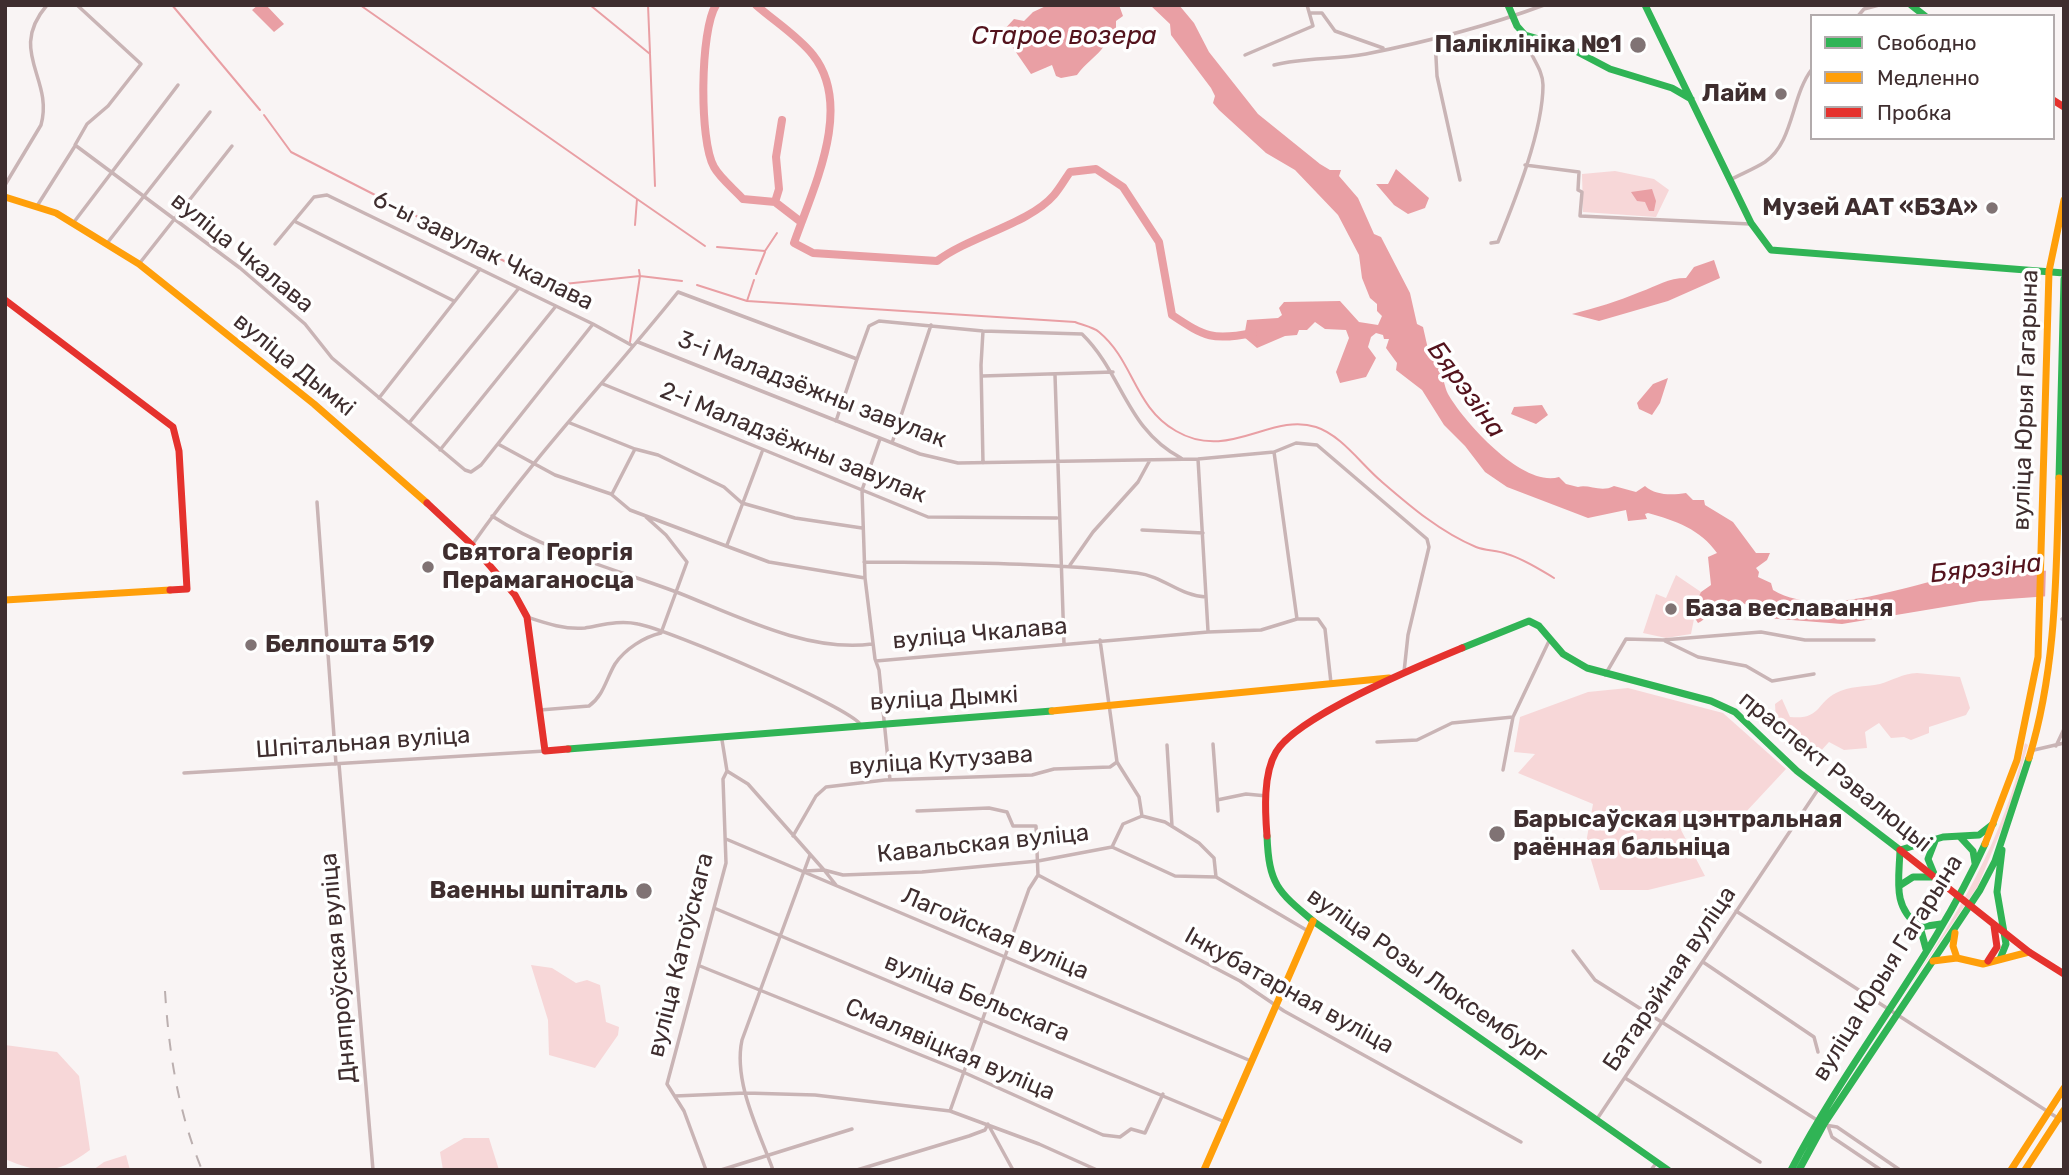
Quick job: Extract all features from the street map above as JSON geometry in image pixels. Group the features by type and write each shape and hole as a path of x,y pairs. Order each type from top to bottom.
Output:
{"main road":[{"path":"1508,5 1512,17 1525,35 1570,48 1610,69 1672,88 1692,100"},
{"path":"1645,5 1751,223 1765,245 1781,253 2064,273"},
{"path":"1672,88 1679,82 1680,75"},
{"name":"вуліца Дымкі","path":"6,198 37,206 74,222 139,264 314,404 418,494 472,545 515,595 525,613"},
{"name":"вуліца Юрыя Гагарына","path":"1799,1170 1887,1010 1965,889 1996,822 2009,786 2031,704 2038,657 2049,271 2064,200"},
{"name":"вуліца Юрыя Гагарына","path":"1791,1170 1957,927 1995,861 2031,750 2043,704 2055,629 2064,279"},
{"path":"5,300 173,427 179,451 187,589 5,600"},
{"path":"525,613 545,751"},
{"name":"вуліца Розы Люксембург","path":"1529,621 1389,678 1298,728 1282,744 1273,759 1267,796 1267,851 1271,875 1280,894 1313,921 1668,1170"},
{"name":"праспект Рэвалюцыі","path":"1529,621 1539,626 1549,642 1563,654 1605,675 1723,705 1742,717 1781,757 1819,788 2029,952 2064,974"},
{"name":"вуліца Дымкі","path":"863,727 1389,678"},
{"path":"1345,684 1351,698"},
{"name":"Шпітальная вуліца","path":"545,751 722,740 863,727"},
{"path":"1926,951 1920,927 1900,910 1896,900 1900,850 1936,840 1979,835 1996,822"},
{"path":"2000,959 2006,944 1997,891 2004,834"},
{"path":"1961,838 1973,851 1975,866"},
{"path":"1898,886 1913,877 1936,878 1928,859 1936,840"},
{"path":"1204,1170 1313,921"},
{"path":"1987,962 1997,947 1992,923"},
{"path":"1920,927 1942,924"},
{"path":"1957,927 1953,942 1957,958"},
{"path":"1933,961 1957,958 1974,965 2029,952"},
{"path":"2011,1170 2064,1088"},
{"path":"2025,1170 2061,1120 2064,1110"}],"street":[{"path":"5,184 41,125 44,115 43,95 30,59 29,40 47,5"},
{"path":"37,206 87,124 108,106 141,64 77,5"},
{"path":"1245,55 1313,26 1307,5"},
{"path":"1274,65 1303,58 1366,54 1435,39 1544,5"},
{"path":"1860,14 1864,9 1879,5"},
{"path":"1310,13 1322,13 1335,31 1385,48"},
{"path":"1491,243 1498,242 1518,192 1541,107 1543,85 1540,71 1526,48 1525,35"},
{"path":"1435,39 1437,76 1460,180"},
{"path":"1730,180 1772,156 1786,131 1804,80 1810,72"},
{"path":"74,222 178,85"},
{"path":"108,242 210,112"},
{"name":"вуліца Чкалава","path":"75,145 283,304 305,324 332,358 440,450 471,472 481,465 498,444"},
{"path":"139,264 232,146"},
{"path":"1525,165 1578,173 1578,190 1582,192 1580,216 1751,223"},
{"name":"6-ы завулак Чкалава","path":"296,222 314,197 327,195 633,346"},
{"path":"275,244 296,222 454,301"},
{"path":"379,398 480,269"},
{"path":"409,423 519,288"},
{"path":"472,545 531,464 570,423 678,292 857,359"},
{"path":"440,450 556,306"},
{"path":"836,421 869,326 879,321 984,331 1082,334 1113,372 1126,405 1143,429 1182,459"},
{"path":"593,324 498,444 531,464 611,494 630,510 769,562 865,578"},
{"path":"892,443 931,325"},
{"path":"983,463 984,331"},
{"name":"3-і Маладзёжны завулак","path":"638,342 880,439 941,460 1059,463 1198,459 1273,452 1296,443 1317,445 1427,539 1429,547 1408,635 1404,672"},
{"path":"982,376 1113,372"},
{"path":"1055,375 1059,463 1059,564 1064,644"},
{"name":"2-і Маладзёжны завулак","path":"602,384 928,517 1058,518"},
{"path":"570,423 635,449 659,455 724,487 742,503 795,518 863,528"},
{"path":"872,644 865,578 862,490 880,439"},
{"path":"611,494 635,449"},
{"path":"727,545 762,451"},
{"path":"1273,452 1297,619 1318,619 1324,625 1331,685"},
{"path":"1198,459 1208,632"},
{"path":"1070,565 1093,532 1138,482 1150,460"},
{"name":"Дняпроўская вуліца","path":"317,502 373,1170"},
{"name":"вуліца Чкалава","path":"492,516 584,560 734,616 833,646 872,644 876,661 1100,640 1261,630 1297,619"},
{"path":"540,710 589,706 603,691 615,665 626,651 661,633 687,562 666,535 644,516"},
{"path":"1142,530 1203,533"},
{"path":"864,562 1070,565 1153,575 1182,593 1206,597"},
{"name":"вуліца Дымкі","path":"525,613 564,628 630,623 695,643 833,704 859,721 863,727"},
{"path":"1605,675 1626,639 1663,640 1761,632 1805,640 1874,640"},
{"path":"1100,640 1117,762 1139,797 1142,816"},
{"path":"1663,640 1698,657 1746,666 1772,681 1814,674"},
{"path":"1503,770 1513,717 1549,642"},
{"path":"876,661 880,670 890,780"},
{"path":"1377,742 1417,740 1452,723 1513,717"},
{"path":"2055,747 2064,729"},
{"name":"вуліца Катоўскага","path":"706,1170 676,1096 667,1084 726,863 723,779 727,771 722,740"},
{"path":"2031,750 2064,743"},
{"path":"1213,744 1218,811"},
{"path":"1167,745 1171,826"},
{"name":"Шпітальная вуліца","path":"184,773 545,751"},
{"name":"вуліца Кутузава","path":"793,836 816,796 826,787 890,780 1032,775 1054,769 1110,767 1117,762"},
{"path":"727,771 748,784 838,886"},
{"name":"Батарэйная вуліца","path":"1597,1119 1819,788"},
{"path":"1217,800 1246,794 1267,796"},
{"path":"918,811 989,808 1007,812 1013,826 1036,826 1038,875 1033,879 950,1111"},
{"path":"1112,847 1123,824 1142,816 1171,826 1199,843 1214,858 1216,877"},
{"name":"Лагойская вуліца","path":"726,839 1251,1061"},
{"name":"Кавальская вуліца","path":"803,871 824,870 843,875 922,872 1038,861 1112,847 1175,876 1216,877 1308,931"},
{"path":"773,1170 746,1093 738,1059 779,935 810,855"},
{"name":"Інкубатарная вуліца","path":"1038,875 1240,981 1521,1142"},
{"name":"вуліца Бельскага","path":"714,908 983,1018 1225,1122"},
{"path":"1736,911 2061,1120"},
{"path":"1573,951 1595,980 1823,1123 1837,1127 1900,1170"},
{"path":"1703,962 1814,1037 1818,1052"},
{"name":"Смалявіцкая вуліца","path":"700,966 963,1072 1113,1137 1120,1137 1131,1129 1145,1133 1163,1094"},
{"path":"1625,1078 1760,1162"},
{"path":"676,1096 746,1093 815,1096 950,1111 1097,1170"},
{"path":"1823,1123 1832,1137 1881,1170"},
{"path":"857,1170 960,1140 985,1130 988,1124"},
{"path":"988,1124 1013,1170"},
{"path":"721,1170 852,1129"},
{"path":"1651,1170 1657,1161"}],"shaded area":[{"path":"1615,171 1654,179 1669,190 1656,217 1583,212 1582,174"},
{"name":"База веславання","path":"1676,575 1701,592 1692,608 1694,619 1691,634 1666,638 1643,633 1656,594 1666,598"},
{"path":"1917,673 1960,677 1970,708 1966,715 1929,727 1929,733 1911,740 1904,737 1891,738 1879,723 1865,732 1867,748 1844,750 1829,742 1809,764 1801,754 1777,737 1775,704 1782,699 1790,717 1807,716 1841,691 1880,684"},
{"path":"1628,688 1723,713 1786,769 1730,829 1701,812 1681,830 1705,876 1648,890 1600,890 1586,843 1593,804 1518,773 1535,754 1514,752 1520,717 1588,692"},
{"path":"2025,743 2028,745 2009,811 1978,886 1901,999 1941,938 1976,877 2004,813"},
{"path":"531,965 552,968 576,983 587,980 600,985 606,1022 619,1027 618,1035 595,1068 549,1055 548,1020"},
{"path":"5,1045 57,1052 79,1076 90,1150 68,1164 49,1170 30,1168 5,1159"},
{"path":"464,1138 489,1138 499,1170 443,1170 440,1152"},
{"path":"126,1155 130,1170 93,1170 104,1162"}],"water":[{"path":"258,5 266,5 284,24 274,32 252,10"},
{"name":"Старое возера","path":"1048,5 1119,5 1123,16 1116,21 1116,32 1077,75 1061,78 1056,76 1052,65 1031,74 1002,32 1014,19 1024,21 1033,12"},
{"path":"1150,5 1179,5 1194,23 1209,52 1258,114 1320,164 1330,170 1341,170 1339,176 1358,198 1374,234 1381,237 1410,293 1417,324 1423,327 1428,349 1440,367 1438,370 1448,394 1467,420 1512,463 1529,473 1545,478 1559,477 1566,484 1578,487 1604,489 1614,486 1636,492 1645,486 1659,493 1686,493 1693,500 1704,500 1705,505 1733,522 1756,553 1770,553 1767,560 1756,568 1758,577 1771,583 1773,590 1790,597 1808,601 1848,600 1929,582 1963,581 2042,571 2053,571 2064,595 1980,601 1842,624 1766,618 1755,609 1736,601 1715,608 1698,623 1691,612 1701,592 1711,585 1708,557 1717,553 1703,538 1678,523 1648,513 1645,514 1647,519 1628,521 1626,510 1588,518 1507,487 1485,472 1444,425 1422,390 1396,370 1397,363 1386,348 1389,339 1384,339 1383,335 1376,333 1371,337 1368,347 1376,358 1366,377 1340,383 1336,372 1349,338 1346,330 1325,329 1315,322 1307,330 1299,330 1297,335 1285,336 1257,348 1244,337 1247,320 1278,318 1282,315 1279,308 1284,302 1340,301 1359,322 1378,325 1382,316 1377,311 1377,304 1370,298 1362,278 1359,255 1338,215 1295,170 1266,153 1219,110 1213,103 1215,96 1211,88 1171,35 1170,24"},
{"path":"1396,169 1429,198 1425,208 1408,214 1394,205 1376,184 1388,184"},
{"path":"1652,189 1656,201 1654,211 1649,211 1645,202 1637,201 1631,192"},
{"path":"1714,260 1720,278 1668,301 1599,321 1572,314 1668,281 1686,278 1694,267"},
{"path":"1668,378 1660,403 1652,415 1639,409 1637,403 1653,384"},
{"path":"1542,405 1548,415 1536,424 1511,414 1514,407"}],"pier":[{"path":"2064,566 2064,599 2045,600 2046,567"}],"waterway":[{"path":"172,5 260,110"},
{"path":"360,5 637,199"},
{"path":"590,5 650,54 655,186"},
{"path":"648,5 650,53"},
{"path":"716,5 707,37 703,86 706,134 714,167 743,199 775,202 801,222"},
{"path":"756,5 813,55 825,76 830,99 826,148 794,243 813,253 937,261 950,252 1030,214 1056,192 1070,172 1096,169 1123,187 1159,242 1172,315 1193,328 1218,337 1253,333"},
{"path":"264,115 291,152 512,265 564,284 640,276 630,342"},
{"path":"775,202 779,189 776,157 782,120"},
{"path":"635,225 637,199 705,246"},
{"path":"717,247 765,251 777,233"},
{"path":"756,274 765,252"},
{"path":"639,270 640,276 682,281"},
{"path":"697,285 747,301 754,280"},
{"path":"747,301 1075,322 1097,330 1111,344 1142,397 1162,421 1176,431 1195,439 1214,441 1283,426 1299,424 1316,427 1334,436 1381,481 1438,526 1476,547 1519,559 1554,578"}],"railway":[{"path":"165,991 176,1082 202,1170"}],"traffic: fast":[{"path":"1508,5 1517,26 1525,35 1570,48 1610,69 1672,88 1691,99"},
{"path":"1645,5 1751,223 1771,250 2064,273"},
{"path":"1911,5 1922,14"},
{"path":"2059,478 2064,279"},
{"path":"1462,648 1529,621 1539,626 1563,654 1587,668 1711,701 1735,712 1797,771 1900,850"},
{"path":"568,749 1052,711"},
{"path":"1799,1170 1824,1124 1980,890 1995,861 2029,758"},
{"path":"1900,850 1943,837 1979,835 1993,824"},
{"path":"1267,836 1270,865 1277,885 1283,894 1313,921 1668,1170"},
{"path":"1961,838 1973,851 1975,863"},
{"path":"1935,841 1928,859 1935,876"},
{"path":"1791,1170 1838,1088 1941,928 1985,844"},
{"path":"1900,850 1899,893 1905,911 1920,927 1941,924"},
{"path":"2000,959 2006,944 1997,892 2002,850"},
{"path":"1899,886 1913,877 1934,877"},
{"path":"1920,927 1926,949"}],"traffic: slow":[{"path":"5,197 56,213 139,264 314,404 427,503"},
{"path":"1985,844 2017,760 2038,657 2049,271 2064,200"},
{"path":"2029,758 2050,654 2056,584 2059,478"},
{"path":"5,600 170,590"},
{"path":"1052,711 1389,678"},
{"path":"1204,1170 1313,921"},
{"path":"1955,933 1953,946 1957,958"},
{"path":"1933,961 1957,958 1983,964 2029,952"},
{"path":"2011,1170 2064,1088"},
{"path":"2025,1170 2064,1110"}],"traffic: jam":[{"path":"2055,101 2064,107"},
{"path":"5,300 173,427 179,451 187,589 170,590"},
{"path":"427,503 472,545 515,595 527,617 545,751 568,749"},
{"path":"1267,836 1269,771 1276,752 1288,738 1333,708 1462,648"},
{"path":"1900,850 2029,952 2064,974"},
{"path":"1988,961 1997,947 1994,926"}],"place":[{"name":"Паліклініка №1","path":"1638,45"},
{"name":"Лайм","path":"1781,94"},
{"name":"Музей ААТ «БЗА»","path":"1992,208"},
{"name":"Святога Георгія Перамаганосца","path":"428,567"},
{"name":"База веславання","path":"1671,609"},
{"name":"Белпошта 519","path":"251,645"},
{"name":"Барысаўская цэнтральная раённая бальніца","path":"1497,834"},
{"name":"Ваенны шпіталь","path":"644,891"}],"water label":[{"name":"Бярэзіна","path":"1466,390"},
{"name":"Бярэзіна","path":"1986,569"}]}
